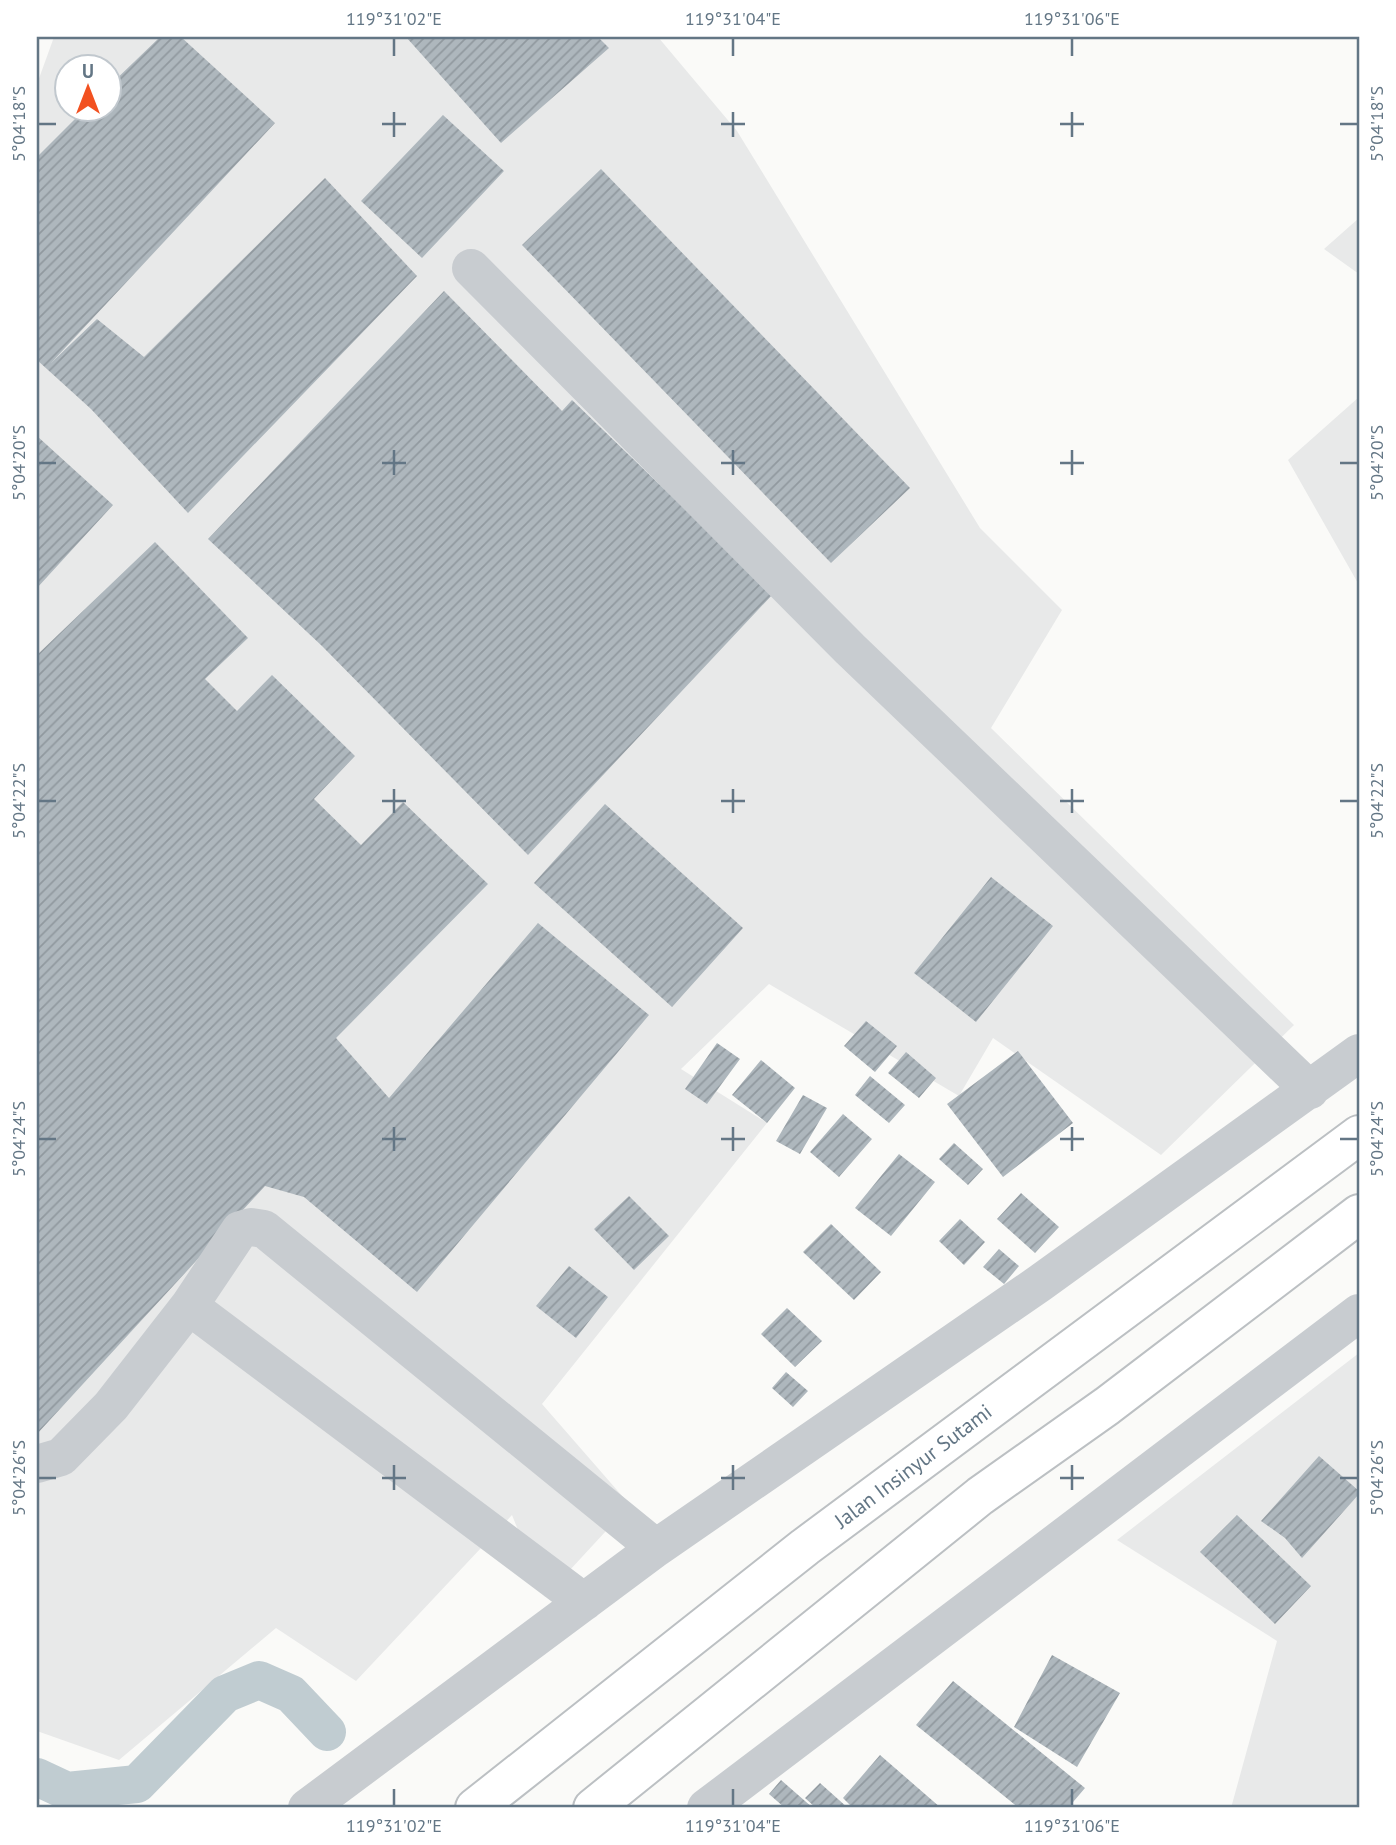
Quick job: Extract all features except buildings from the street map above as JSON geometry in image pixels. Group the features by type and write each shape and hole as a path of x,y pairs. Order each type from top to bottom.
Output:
{"highway":[{"name":"Jalan Insinyur Sutami","path":"475,1808 804,1547 1359,1135"},
{"path":"593,1808 980,1496 1107,1406 1359,1214"}],"street":[{"path":"471,268 850,649 1310,1090"},
{"path":"307,1808 656,1548 1040,1283 1359,1052"},
{"path":"37,1464 61,1457 111,1406 189,1307 240,1230 264,1228 656,1548"},
{"path":"189,1307 584,1602"},
{"path":"706,1808 1359,1313"}],"shaded area":[{"path":"54,37 658,37 737,131 980,528 1062,610 991,728 1294,1025 1161,1155 993,1038 959,1096 769,984 681,1069 767,1123 542,1404 630,1505 545,1597 512,1515 356,1681 276,1628 119,1760 37,1731 37,84"},
{"path":"1359,218 1359,274 1324,249"},
{"path":"1359,397 1359,585 1288,460"},
{"path":"1359,1353 1359,1808 1231,1808 1277,1641 1117,1540"}],"waterway":[{"path":"37,1777 67,1791 137,1784 225,1694 259,1680 291,1694 327,1732"}]}
